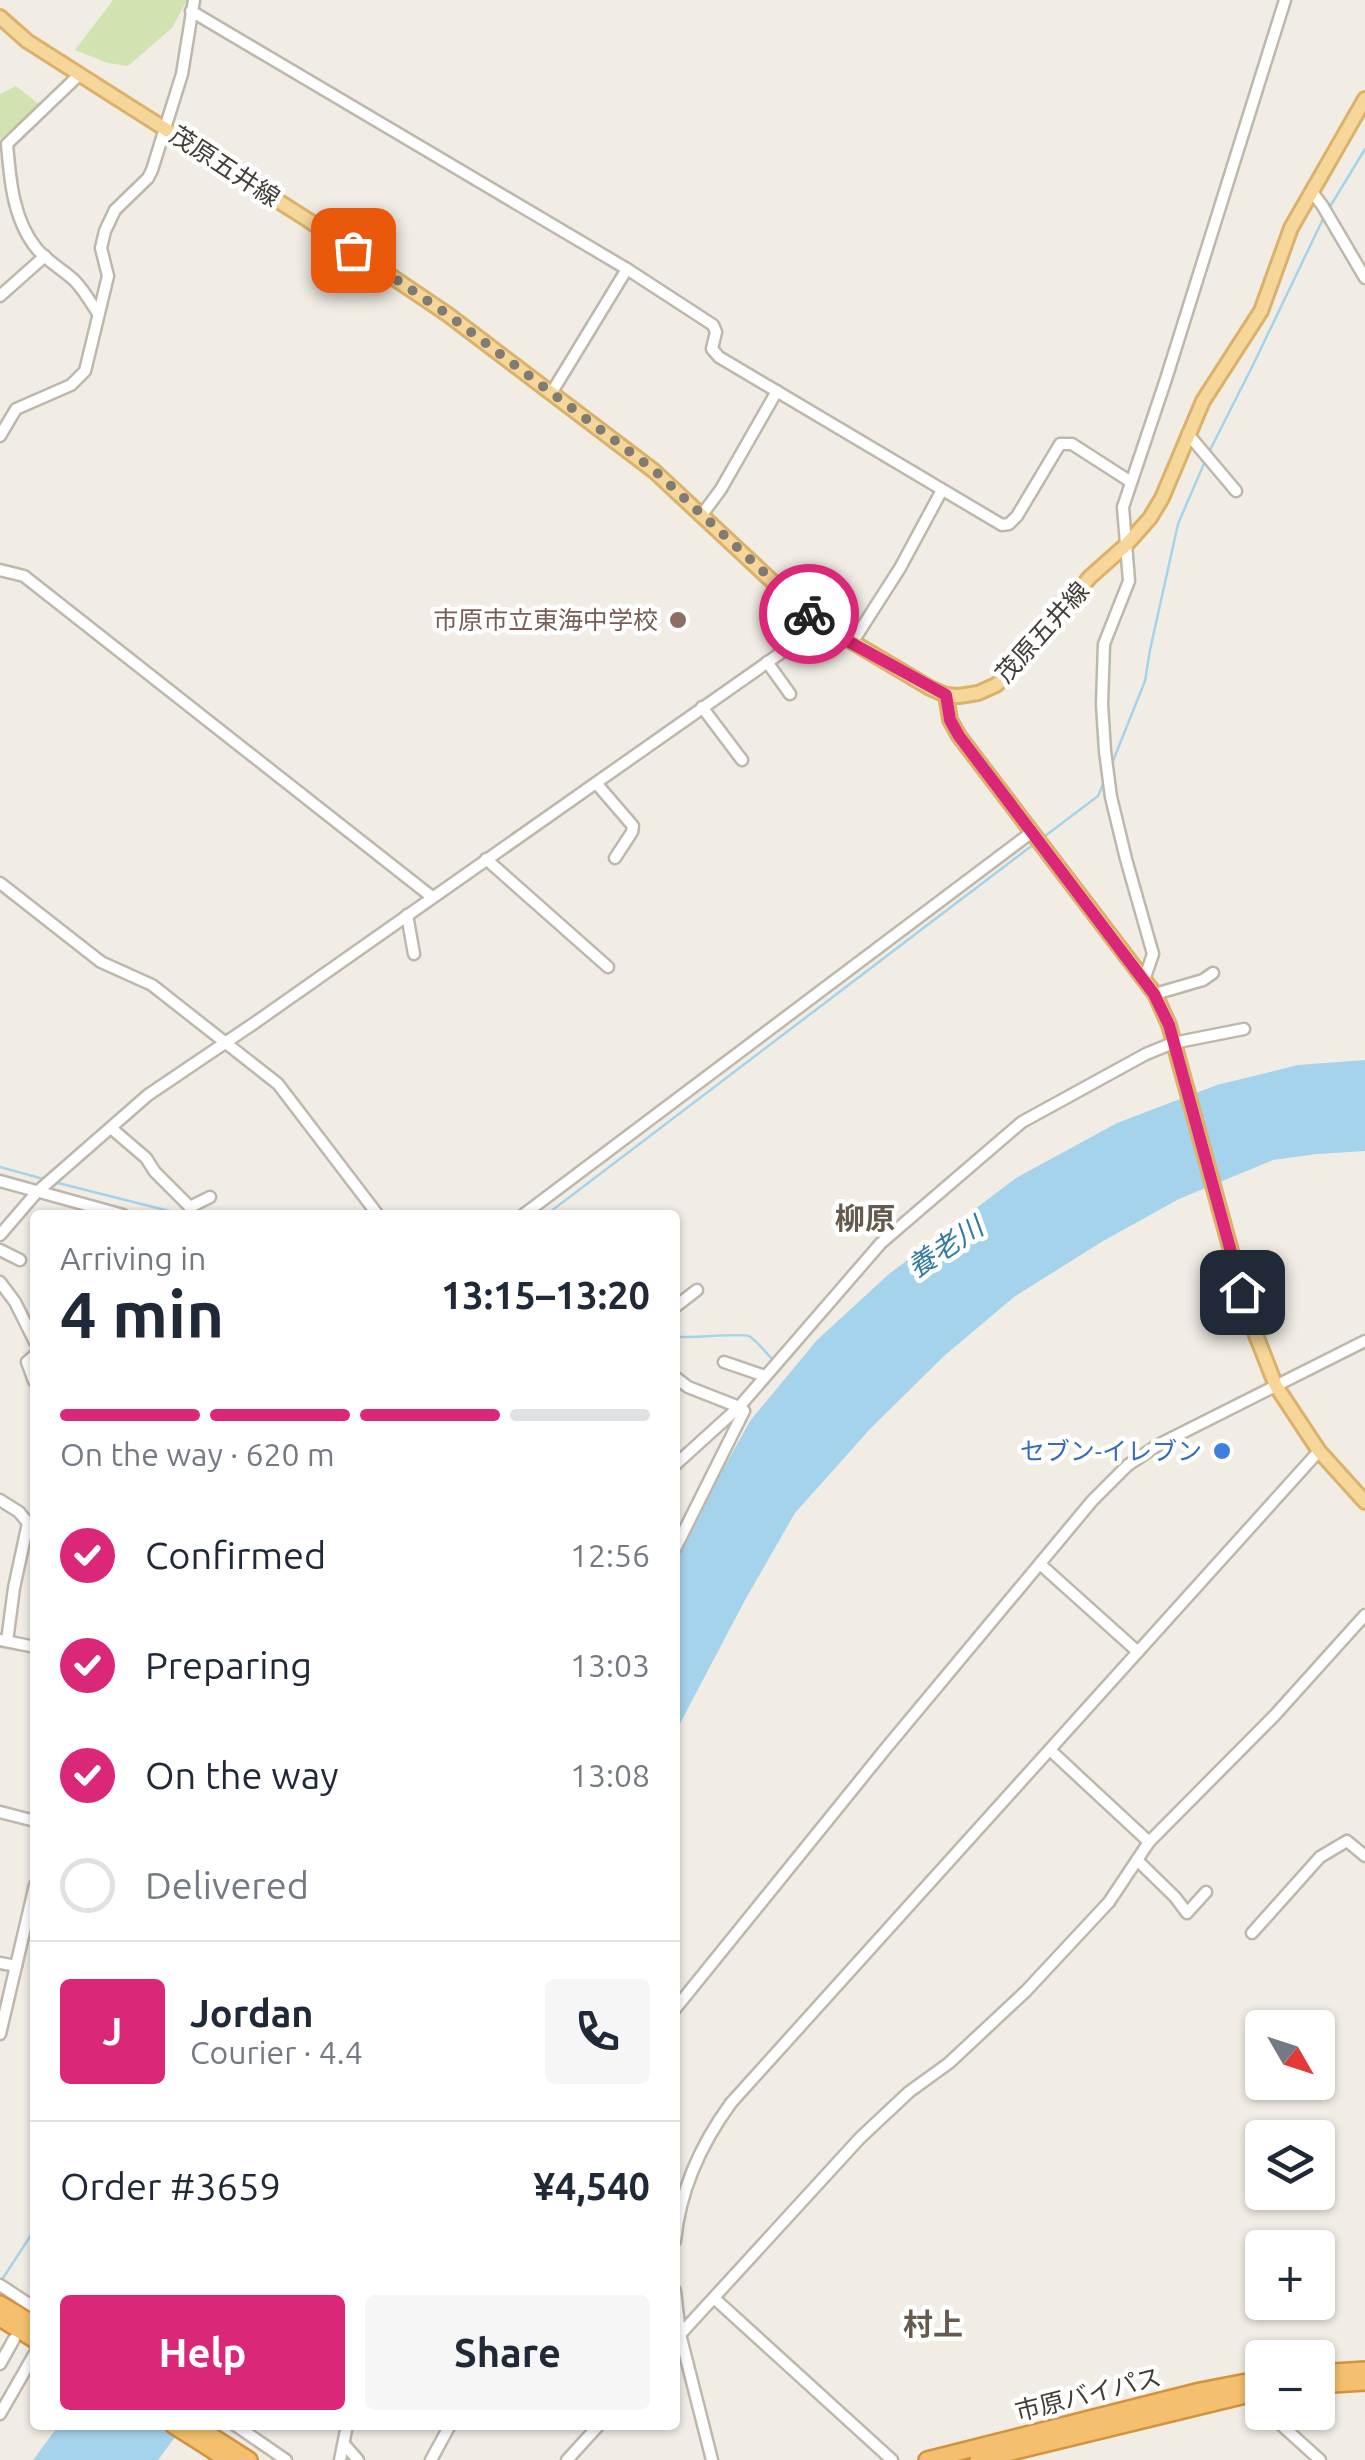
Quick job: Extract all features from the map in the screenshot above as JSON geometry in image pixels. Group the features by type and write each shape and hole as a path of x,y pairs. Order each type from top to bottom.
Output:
{"highway":[{"path":"0,2304 30,2322"},
{"path":"0,2318 30,2337"},
{"path":"1335,2372 1365,2370"},
{"path":"1335,2383 1365,2382"},
{"name":"市原バイパス","path":"927,2460 1245,2383"},
{"name":"市原バイパス","path":"978,2460 1245,2394"},
{"path":"183,2430 238,2458"},
{"path":"201,2430 238,2458"}],"main road":[{"name":"茂原五井線","path":"0,17 27,40 447,314 654,470 822,624 946,695 959,696 996,685 1022,660 1090,578 1150,518 1214,380 1261,310 1291,228 1365,99"},
{"path":"946,695 950,720 959,736 1154,994 1169,1025 1250,1320 1276,1386 1319,1452 1365,1502"}],"street":[{"path":"1144,980 1153,954 1111,797 1102,704 1104,644 1130,581 1123,507 1285,0"},
{"path":"0,436 16,409 71,385 85,371 108,276 101,248 105,231 115,210 148,178 182,74 192,5 627,269 713,325 716,332 712,350 719,357 1002,525 1016,516 1060,444 1072,444 1132,482"},
{"path":"80,74 7,144 14,203 24,230 44,256 75,281 98,312"},
{"path":"1312,192 1365,278"},
{"path":"0,296 44,256"},
{"path":"552,392 627,269"},
{"path":"702,516 722,489 777,392"},
{"path":"1188,434 1236,491"},
{"path":"852,643 900,568 942,490"},
{"path":"0,570 24,576 432,898"},
{"path":"0,1235 37,1192 148,1096 822,624"},
{"path":"767,662 790,694"},
{"path":"702,707 742,760"},
{"path":"596,783 632,826 615,858"},
{"path":"530,1210 1032,832"},
{"path":"486,860 608,967"},
{"path":"0,883 101,962 152,985 278,1084 374,1210"},
{"path":"407,915 414,954"},
{"path":"1154,994 1202,980 1212,972"},
{"path":"680,1461 739,1408 882,1244 1022,1122 1146,1054 1174,1043 1244,1030"},
{"path":"111,1128 146,1158 190,1207 210,1197"},
{"path":"0,1181 96,1210"},
{"path":"0,1250 20,1260"},
{"path":"0,1282 30,1332"},
{"path":"680,1303 697,1290"},
{"path":"680,2003 1092,1501 1128,1466 1158,1445 1365,1341"},
{"path":"724,1362 765,1376"},
{"path":"680,1381 744,1411 680,1538"},
{"path":"680,2210 700,2152 731,2103 1319,1452"},
{"path":"0,1500 28,1523 4,1641 30,1646"},
{"path":"1040,1564 1138,1652"},
{"path":"680,2335 860,2138 909,2092 949,2064 1026,1991 1109,1902 1150,1842 1275,1716 1365,1614"},
{"path":"1050,1750 1150,1842"},
{"path":"0,1812 30,1819"},
{"path":"1252,1933 1320,1858 1347,1841 1365,1856"},
{"path":"1137,1860 1187,1914 1206,1892"},
{"path":"0,2034 30,1906"},
{"path":"0,1963 16,1966"},
{"path":"0,2286 30,2305"},
{"path":"714,2298 892,2460"},
{"path":"0,2364 14,2340"},
{"path":"680,2344 712,2460"},
{"path":"2,2407 30,2362"},
{"path":"242,2430 286,2460"},
{"path":"431,2460 447,2430"},
{"path":"566,2460 595,2430"},
{"path":"1287,2430 1320,2460"},
{"path":"340,2460 347,2431"},
{"path":"347,2431 358,2460"}],"green space":[{"path":"113,0 187,0 172,28 128,66 75,50"},
{"path":"16,86 40,105 0,139 0,94"}],"water":[{"name":"養老川","path":"1365,1060 1365,1151 1273,1160 1179,1199 1014,1297 944,1356 870,1429 795,1513 680,1724 680,1546 750,1421 817,1340 889,1274 1016,1178 1117,1123 1217,1085 1298,1065"},
{"path":"55,2430 180,2430 158,2460 33,2460"}],"waterway":[{"path":"1328,210 1365,149"},
{"path":"1209,452 1324,217"},
{"path":"1111,766 1145,681 1178,524 1206,459"},
{"path":"1045,836 1098,796 1104,782"},
{"path":"553,1210 1034,844"},
{"path":"0,1167 47,1180"},
{"path":"54,1182 165,1210"},
{"path":"680,1337 749,1336 773,1360"},
{"path":"1,2281 30,2237"}],"way so far":[{"path":"353,250 447,314 654,470 809,614"}],"place":[{"name":"市原市立東海中学校","path":"678,620"},
{"name":"セブン-イレブン","path":"1222,1451"}],"district":[{"name":"柳原","path":"865,1219"},
{"name":"村上","path":"933,2325"}],"route":[{"path":"809,614 835,634 946,695 950,720 959,736 1154,994 1169,1025 1242,1292"}]}
